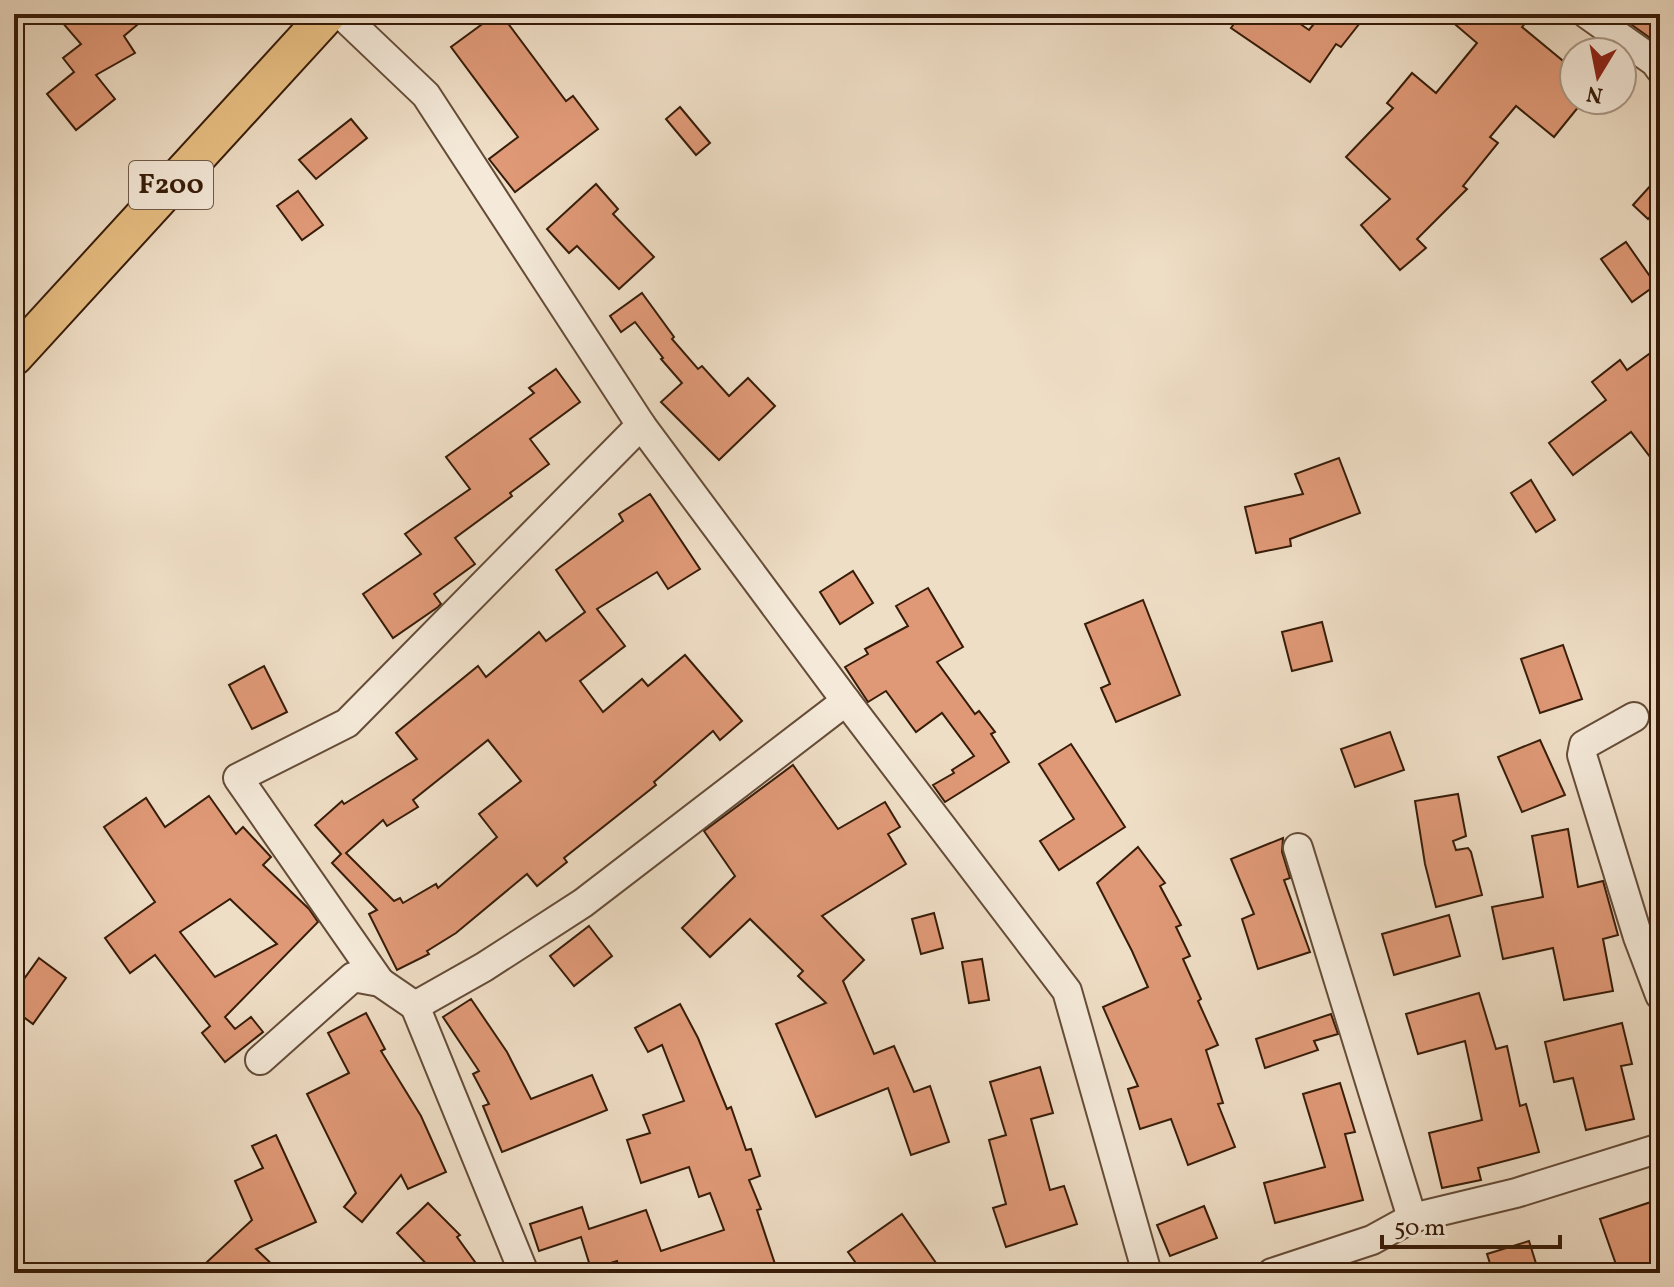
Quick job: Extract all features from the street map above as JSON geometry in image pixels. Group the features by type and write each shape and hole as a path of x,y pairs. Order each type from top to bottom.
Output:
{"main road":[{"name":"F200","path":"14,357 328,14"}],"street":[{"path":"341,14 426,95 641,425 1067,991 1147,1273"},
{"path":"1587,14 1655,62 1660,69"},
{"path":"524,1273 415,1006 380,982 238,778 347,723 641,425"},
{"path":"415,1006 484,967 583,903 846,701"},
{"path":"1634,717 1584,745 1582,755 1629,909 1660,995"},
{"path":"1298,848 1412,1218"},
{"path":"260,1060 353,977 380,982"},
{"path":"1272,1273 1372,1240 1412,1218 1516,1193 1660,1148"}],"building":[{"path":"55,14 150,14 124,36 135,53 96,75 115,99 76,130 47,94 74,72 63,58 81,44"},
{"path":"496,14 501,14 566,101 573,96 598,129 515,192 489,159 518,137 451,47"},
{"path":"1241,14 1286,14 1309,30 1322,14 1367,14 1341,47 1336,44 1310,82 1231,28"},
{"path":"1443,14 1533,14 1522,27 1558,57 1558,116 1571,116 1554,137 1516,106 1490,137 1498,143 1463,186 1467,189 1417,239 1426,248 1400,270 1361,225 1390,199 1346,157 1393,108 1387,103 1412,73 1436,93 1477,43"},
{"path":"1629,14 1660,14 1660,45 1625,20"},
{"path":"680,107 710,143 696,155 666,119"},
{"path":"351,119 367,138 316,179 299,160"},
{"path":"1660,175 1660,206 1648,219 1633,205"},
{"path":"596,184 618,209 613,214 654,257 619,289 577,246 569,253 547,229"},
{"path":"298,191 323,225 302,240 277,206"},
{"path":"1626,242 1656,285 1632,302 1601,259"},
{"path":"642,293 674,337 672,339 698,369 702,366 729,396 748,378 775,406 719,460 661,402 682,383 635,322 621,332 610,316"},
{"path":"1660,346 1660,470 1631,432 1573,475 1549,443 1606,400 1592,382 1620,360 1627,370"},
{"path":"556,369 580,402 530,439 549,464 455,538 475,564 434,594 441,604 438,607 393,638 363,594 421,554 405,534 470,489 446,457 534,393 529,388"},
{"path":"1339,458 1360,513 1290,539 1291,546 1256,553 1245,507 1303,494 1295,474"},
{"path":"1531,480 1555,520 1536,532 1511,493"},
{"path":"650,494 700,569 668,589 657,572 597,609 625,646 580,681 603,712 642,679 648,686 685,655 742,721 720,740 713,731 654,782 656,785 564,858 567,862 537,886 527,874 456,933 427,951 429,954 397,970 369,914 377,910 332,863 341,854 315,825 342,801 344,804 417,759 396,733 478,666 486,677 539,632 546,641 585,612 556,570 623,521 619,514","holes":["488,740 521,781 479,814 497,837 438,888 436,884 403,903 400,898 394,901 346,853 383,820 387,826 418,807 413,800"]},
{"path":"853,571 873,603 840,624 820,592"},
{"path":"928,588 963,647 937,662 975,714 979,711 995,732 991,734 1009,762 945,802 933,785 974,756 942,713 916,732 886,691 868,702 845,667 868,654 865,649 908,626 896,606"},
{"path":"1143,600 1180,695 1116,722 1101,688 1110,684 1085,624"},
{"path":"1322,622 1332,661 1292,671 1282,632"},
{"path":"1563,645 1582,699 1540,713 1521,659"},
{"path":"264,666 287,712 252,729 229,685"},
{"path":"1390,732 1404,770 1355,787 1341,749"},
{"path":"1540,740 1565,795 1522,812 1498,757"},
{"path":"1071,744 1125,827 1059,870 1040,841 1074,819 1039,764"},
{"path":"793,765 838,829 885,802 900,827 888,834 906,864 822,916 864,960 843,981 874,1054 894,1046 914,1092 930,1086 949,1142 911,1155 888,1088 816,1117 776,1024 826,1003 798,976 803,971 750,919 710,957 682,928 735,876 704,831"},
{"path":"1458,794 1466,836 1453,841 1456,850 1468,848 1471,852 1482,895 1436,907 1425,864 1415,801"},
{"path":"209,796 236,834 243,827 271,857 263,865 309,909 318,922 225,1017 235,1029 251,1017 263,1032 225,1062 202,1033 210,1026 155,955 130,973 105,938 155,902 104,827 146,798 165,827","holes":["230,899 277,944 215,977 180,932"]},
{"path":"1568,829 1578,887 1603,881 1618,935 1603,939 1613,991 1564,1000 1553,948 1503,959 1492,907 1543,897 1532,836"},
{"path":"1283,838 1282,852 1290,878 1284,880 1310,952 1258,969 1242,919 1254,914 1231,859"},
{"path":"1138,847 1165,883 1160,886 1181,925 1176,927 1190,956 1183,959 1218,1045 1206,1050 1223,1103 1218,1104 1235,1147 1188,1165 1171,1119 1140,1129 1128,1089 1138,1086 1103,1007 1148,987 1097,883"},
{"path":"934,913 943,948 921,954 912,919"},
{"path":"1449,915 1460,956 1394,975 1382,934"},
{"path":"589,926 612,956 574,986 550,956"},
{"path":"39,958 66,978 33,1024 14,1010 14,993"},
{"path":"982,959 989,1000 969,1003 962,962"},
{"path":"1479,993 1496,1049 1507,1046 1520,1106 1526,1104 1539,1152 1478,1168 1481,1180 1442,1188 1429,1133 1482,1120 1465,1041 1418,1054 1406,1014"},
{"path":"471,999 507,1052 531,1099 592,1075 607,1110 502,1152 483,1106 489,1104 473,1074 479,1071 443,1017"},
{"path":"680,1004 698,1038 727,1109 731,1107 746,1150 751,1149 760,1176 749,1180 761,1209 757,1210 778,1273 620,1273 617,1261 591,1269 581,1237 539,1251 530,1224 582,1207 589,1229 646,1210 661,1251 724,1230 710,1193 699,1197 689,1167 641,1183 627,1140 650,1133 643,1115 684,1101 662,1045 648,1052 635,1028"},
{"path":"366,1013 385,1049 381,1051 421,1116 446,1172 408,1189 401,1175 362,1222 344,1207 356,1193 307,1094 349,1073 328,1033"},
{"path":"1331,1014 1338,1034 1314,1041 1318,1050 1265,1068 1256,1039"},
{"path":"1622,1023 1632,1064 1621,1066 1634,1119 1586,1130 1573,1078 1554,1082 1545,1042"},
{"path":"1040,1067 1053,1113 1031,1119 1050,1190 1064,1186 1077,1224 1006,1247 993,1208 1006,1204 989,1140 1006,1135 990,1082"},
{"path":"1340,1083 1355,1132 1345,1134 1363,1200 1275,1223 1264,1183 1325,1167 1303,1094"},
{"path":"276,1135 316,1222 256,1249 281,1273 218,1273 207,1262 252,1220 235,1181 263,1168 252,1146"},
{"path":"1660,1199 1660,1273 1619,1273 1600,1219"},
{"path":"428,1203 460,1235 457,1237 483,1273 435,1273 397,1233"},
{"path":"1204,1206 1217,1238 1170,1256 1157,1225"},
{"path":"902,1214 943,1273 863,1273 848,1252"},
{"path":"1529,1241 1539,1273 1493,1273 1487,1254"}]}
